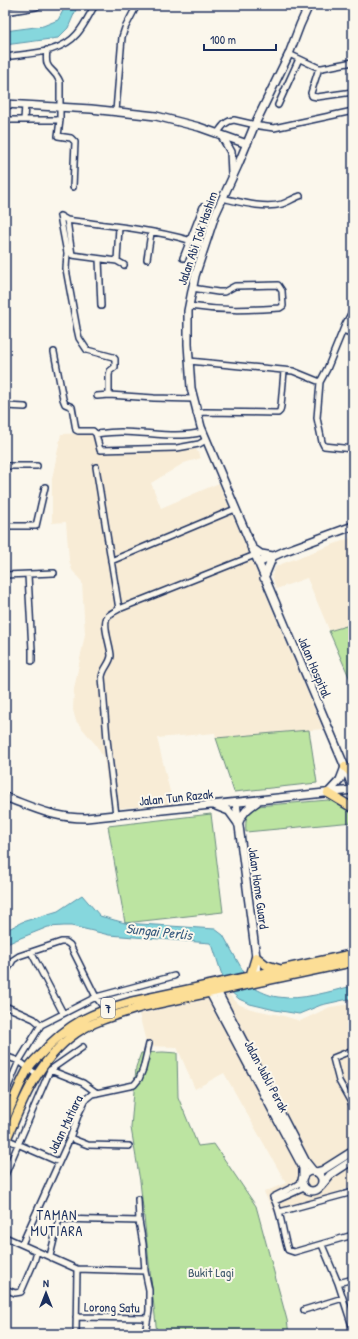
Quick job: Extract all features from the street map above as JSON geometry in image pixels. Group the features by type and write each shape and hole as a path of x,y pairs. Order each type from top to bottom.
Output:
{"main road":[{"name":"Jalan Abi Tok Hashim","path":"255,555 196,413 193,400 189,361 187,328 189,306 192,288 204,245 222,198 255,124 289,54 309,5"},
{"path":"5,104 116,111 156,116 179,121 247,144"},
{"path":"220,135 231,152 232,176"},
{"path":"258,563 353,526"},
{"path":"251,547 261,554 273,556"},
{"name":"Jalan Hospital","path":"255,555 345,767 353,790"},
{"path":"264,578 273,556"},
{"path":"353,776 345,767 340,780 328,794 353,808"},
{"name":"Jalan Tun Razak","path":"5,797 42,812 65,817 86,818 328,794 353,790"},
{"path":"238,824 241,816 258,801"},
{"name":"Jalan Home Guard","path":"236,803 256,957"},
{"path":"210,805 229,811 238,824"},
{"name":"7","path":"255,979 282,970 353,954"},
{"path":"256,957 266,966 282,970"},
{"path":"255,979 256,957"},
{"name":"7","path":"6,1141 32,1082 42,1066 59,1047 76,1033 91,1025 142,1007 224,986 255,979 353,962"},
{"name":"7","path":"5,1120 29,1068 53,1040 71,1026 105,1009 130,1002 212,989"},
{"name":"Jalan Jubli Perak","path":"212,989 306,1162 315,1172"},
{"name":"Jalan Jubli Perak","path":"212,989 303,1168 303,1182"},
{"path":"353,1151 323,1170 308,1172 303,1182 313,1191 316,1191 330,1175 353,1160"},
{"path":"315,1172 321,1177 322,1180 320,1187"}],"street":[{"path":"5,12 40,5"},
{"path":"5,56 60,47 77,34 95,5"},
{"path":"116,111 122,37 137,5"},
{"path":"47,50 47,65 58,76 60,82 60,120 58,136 71,138 75,142 73,187"},
{"path":"289,54 318,68 353,62"},
{"path":"278,105 299,59"},
{"path":"318,68 312,96 317,97 353,92"},
{"path":"24,120 25,105"},
{"path":"220,135 224,124 229,120 268,127 279,127 353,111"},
{"path":"8,120 60,120"},
{"path":"222,198 274,205 282,204 300,196"},
{"path":"183,258 203,207"},
{"path":"109,394 109,375 110,371 115,367 116,359 87,350 79,338 66,269 66,253 60,216 67,220 190,240 204,245"},
{"path":"67,220 72,255 117,261 124,265"},
{"path":"117,261 119,228"},
{"path":"147,259 151,233"},
{"path":"99,259 101,306"},
{"path":"189,306 213,310 236,311 280,308 283,306 282,291 278,285 235,286 224,292 192,288"},
{"path":"353,310 320,382 318,418 324,446 353,449"},
{"path":"343,330 353,334"},
{"path":"54,352 63,399 65,404 72,408 76,430 91,431 96,434 122,432 171,435 203,432"},
{"path":"189,361 299,373 320,382"},
{"path":"196,413 278,413 281,406 284,371"},
{"path":"97,396 109,394 193,400"},
{"path":"5,406 25,407"},
{"path":"96,434 99,447 102,450 178,448 199,444 206,440"},
{"path":"5,466 38,466"},
{"path":"96,467 120,610"},
{"path":"5,526 36,526 46,487"},
{"path":"111,561 235,509"},
{"path":"116,815 102,677 111,656 106,619 108,616 120,610 255,555"},
{"path":"5,575 54,573"},
{"path":"28,575 32,661"},
{"path":"5,974 13,960 19,956 61,942 66,942 70,945 96,997 105,1009"},
{"path":"31,952 63,1014"},
{"path":"5,1094 19,1061 41,1025 96,997 174,976"},
{"path":"5,1006 34,1019 41,1025"},
{"name":"Jalan Mutiara","path":"22,1244 86,1099 92,1094 134,1085 139,1079 143,1069 149,1044"},
{"path":"5,1175 50,1070 83,1047"},
{"path":"353,1050 333,1058 339,1081 351,1098 353,1106"},
{"path":"5,1056 19,1061 36,1075"},
{"path":"50,1070 83,1083 97,1093"},
{"path":"70,1138 88,1145 129,1146"},
{"path":"6,1141 58,1162"},
{"path":"303,1182 274,1199 279,1212 285,1240 290,1251 294,1252 322,1245 353,1235"},
{"path":"279,1212 353,1192"},
{"path":"138,1199 145,1271 149,1290 149,1311 146,1334"},
{"path":"50,1256 59,1219 139,1221"},
{"path":"5,1237 77,1269 145,1271"},
{"path":"322,1245 352,1318 353,1329"},
{"path":"5,1289 15,1293 21,1292 32,1269 38,1251"},
{"path":"76,1334 77,1269"},
{"path":"338,1283 353,1279"},
{"path":"304,1310 343,1298"},
{"name":"Lorong Satu","path":"76,1317 147,1318"}],"shaded area":[{"path":"88,433 94,437 97,452 161,452 196,449 201,458 184,463 151,483 161,508 219,483 323,729 216,738 215,733 157,738 173,804 111,809 104,759 96,745 76,721 73,710 74,689 85,634 82,582 72,570 69,560 66,522 52,523 52,479 61,434"},
{"path":"353,537 353,686 307,578 276,589 272,575 276,566"},
{"path":"228,994 240,1005 300,1021 330,1007 353,1004 353,1187 274,1212 264,1192 286,1183 224,1073 195,1089 177,1047 147,1046 139,1014"}],"green space":[{"path":"353,624 353,686 329,631"},
{"path":"309,730 317,783 234,792 216,738"},
{"path":"328,800 345,806 350,810 353,813 353,822 246,832 248,813 257,806"},
{"path":"211,814 223,912 125,923 108,826"},
{"name":"Bukit Lagi","path":"141,1053 177,1053 178,1097 198,1146 214,1144 256,1206 287,1320 289,1334 157,1334 140,1181 131,1128 136,1067"}],"water":[{"path":"66,5 78,5 68,28 58,38 5,45 5,31 43,26 58,20"},
{"name":"Sungai Perlis","path":"82,895 100,916 125,923 215,929 223,935 252,987 268,994 278,997 296,998 353,986 353,998 321,1005 299,1014 250,1004 239,999 229,990 221,972 213,947 210,943 109,935 71,926 64,926 48,927 5,945 5,931 22,922 58,911"}],"district":[{"name":"TAMAN MUTIARA","path":"57,1222"}]}
